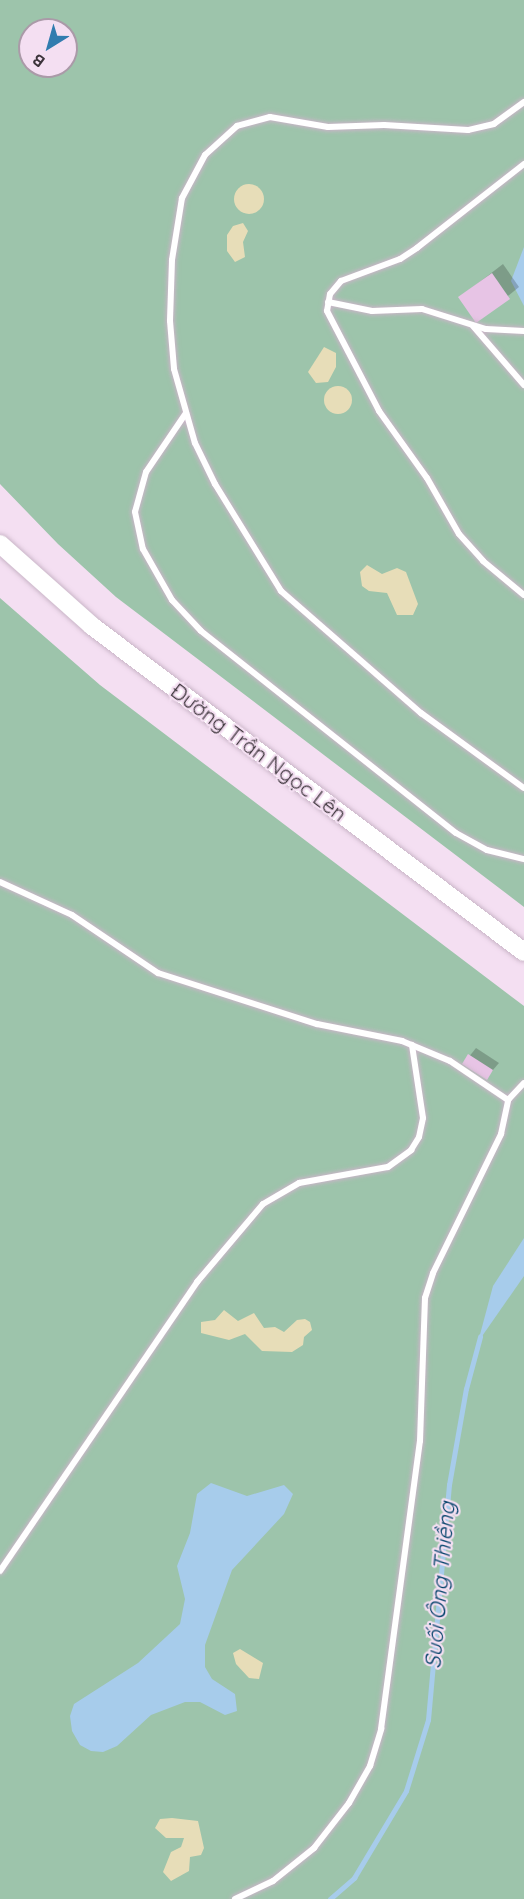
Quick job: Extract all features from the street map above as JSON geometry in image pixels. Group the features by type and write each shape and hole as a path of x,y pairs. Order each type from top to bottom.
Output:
{"street":[{"name":"Đường Trần Ngọc Lên","path":"0,544 92,626 524,952"}],"lane":[{"path":"524,102 494,124 468,130 384,125 328,127 270,117 237,126 216,143 195,168 184,190 173,250 171,351 186,413 214,484 270,576 294,606 421,712 524,788"},
{"path":"524,164 400,259 341,281 328,302 328,319 354,359 379,411 427,478 459,534 483,561 524,595"},
{"path":"328,302 372,311 422,309 473,326 524,331"},
{"path":"473,326 524,385"},
{"path":"186,413 146,472 135,512 143,549 172,600 201,631 456,833 487,850 524,859"},
{"path":"0,882 72,915 141,964 175,980 249,999 317,1024 381,1035 412,1045 450,1061 507,1100"},
{"path":"0,1571 191,1291 263,1204 299,1183 388,1167 411,1150 420,1137 423,1118 412,1045"},
{"path":"235,1899 273,1881 314,1848 361,1785 377,1746 420,1441 425,1298 433,1273 501,1134 507,1100 524,1083"}],"green space":[{"path":"0,0 524,0 524,907 116,597 58,544 0,484"},
{"path":"0,598 100,685 524,1006 524,1899 0,1899"}],"sand":[{"path":"249,184 259,189 264,199 259,209 249,214 239,209 234,199 239,189"},
{"path":"243,223 248,231 243,242 245,257 235,262 227,251 227,235 233,226"},
{"path":"324,347 336,353 336,367 328,382 316,383 308,372"},
{"path":"338,386 348,390 352,400 348,410 338,414 328,410 324,400 328,390"},
{"path":"367,565 382,574 397,568 406,572 418,604 413,615 397,615 387,593 369,591 362,586 360,572"},
{"path":"224,1310 238,1321 254,1313 264,1328 275,1327 284,1332 297,1320 305,1319 310,1322 312,1330 304,1337 303,1345 292,1352 262,1351 245,1334 229,1340 201,1333 201,1322 215,1320"},
{"path":"240,1649 263,1663 259,1679 249,1678 236,1664 233,1653"},
{"path":"160,1819 198,1821 204,1848 201,1855 190,1857 189,1871 171,1881 163,1872 171,1852 181,1847 184,1838 166,1838 155,1828"}],"water":[{"path":"524,247 524,306 511,281"},
{"path":"524,1238 524,1276 478,1342 493,1286"},
{"path":"211,1483 247,1496 284,1485 293,1494 284,1514 232,1570 205,1645 205,1667 212,1679 235,1694 237,1711 225,1715 200,1702 185,1702 151,1715 117,1746 103,1752 91,1751 80,1745 72,1731 70,1716 74,1704 138,1663 180,1624 185,1599 177,1566 190,1533 197,1494"}],"building":[{"path":"492,273 510,299 476,323 458,297"},
{"path":"468,1054 493,1070 487,1080 462,1064"}],"waterway":[{"name":"Suối Ông Thiềng","path":"330,1899 354,1878 406,1791 428,1720 449,1485 466,1389 480,1337"}]}
